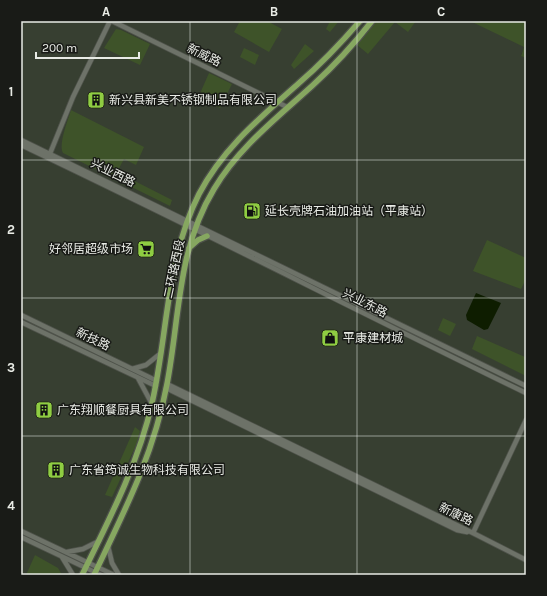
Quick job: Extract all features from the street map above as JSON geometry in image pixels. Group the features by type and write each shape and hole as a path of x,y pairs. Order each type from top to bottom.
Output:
{"main road":[{"name":"二环路西段","path":"82,575 132,467 152,404 162,352 171,284 176,259 186,222 203,187 221,159 250,126 322,61 360,21"},
{"name":"二环路西段","path":"97,572 143,470 156,429 167,386 182,278 189,248 195,227 214,188 239,154 287,107 332,67 372,21"},
{"path":"189,248 198,240 207,236"}],"street":[{"name":"新威路","path":"111,21 287,107"},
{"path":"49,156 73,96 111,21"},
{"name":"兴业西路","path":"21,140 49,156 195,227"},
{"name":"兴业西路","path":"21,145 49,156"},
{"name":"兴业东路","path":"195,227 207,236 526,393"},
{"name":"兴业东路","path":"195,227 526,386"},
{"name":"新技路","path":"21,315 132,369 156,384"},
{"name":"新技路","path":"21,322 138,378 156,384"},
{"path":"132,369 146,365 162,352"},
{"path":"138,378 152,404"},
{"name":"新康路","path":"167,386 457,530 473,533 526,560"},
{"path":"473,533 526,420"},
{"path":"21,531 63,554 73,575"},
{"path":"21,537 87,565 97,572 114,575"},
{"path":"63,554 83,549 99,540"},
{"path":"108,546 112,562 119,575"}],"shaded area":[{"path":"21,21 526,21 526,43 521,55 526,58 526,575 21,575"},
{"path":"240,21 267,21 282,29 269,52 234,32"},
{"path":"330,21 339,21 330,32 326,29"},
{"path":"374,21 416,21 408,32 395,22 368,54 356,44"},
{"path":"470,21 526,21 526,58 521,56 524,47"},
{"path":"116,29 150,44 140,65 104,48"},
{"path":"305,44 314,51 294,69 291,65"},
{"path":"244,48 259,55 255,65 240,57"},
{"path":"209,73 232,84 220,108 198,98"},
{"path":"71,110 144,147 136,165 124,159 117,172 172,200 170,206 63,153 62,144"},
{"path":"487,240 526,258 526,279 521,289 473,271"},
{"path":"476,293 501,303 488,329 484,330 467,320 466,315"},
{"path":"443,318 456,324 450,336 438,330"},
{"path":"477,336 525,357 526,356 526,376 472,349"},
{"path":"135,427 140,431 137,443 112,497 105,495"},
{"path":"35,555 58,568 62,575 26,575"}],"place":[{"name":"新兴县新美不锈钢制品有限公司","path":"96,100"},
{"name":"延长壳牌石油加油站（平康站）","path":"252,211"},
{"name":"好邻居超级市场","path":"146,249"},
{"name":"平康建材城","path":"330,338"},
{"name":"广东翔顺餐厨具有限公司","path":"44,410"},
{"name":"广东省筠诚生物科技有限公司","path":"56,470"}]}
